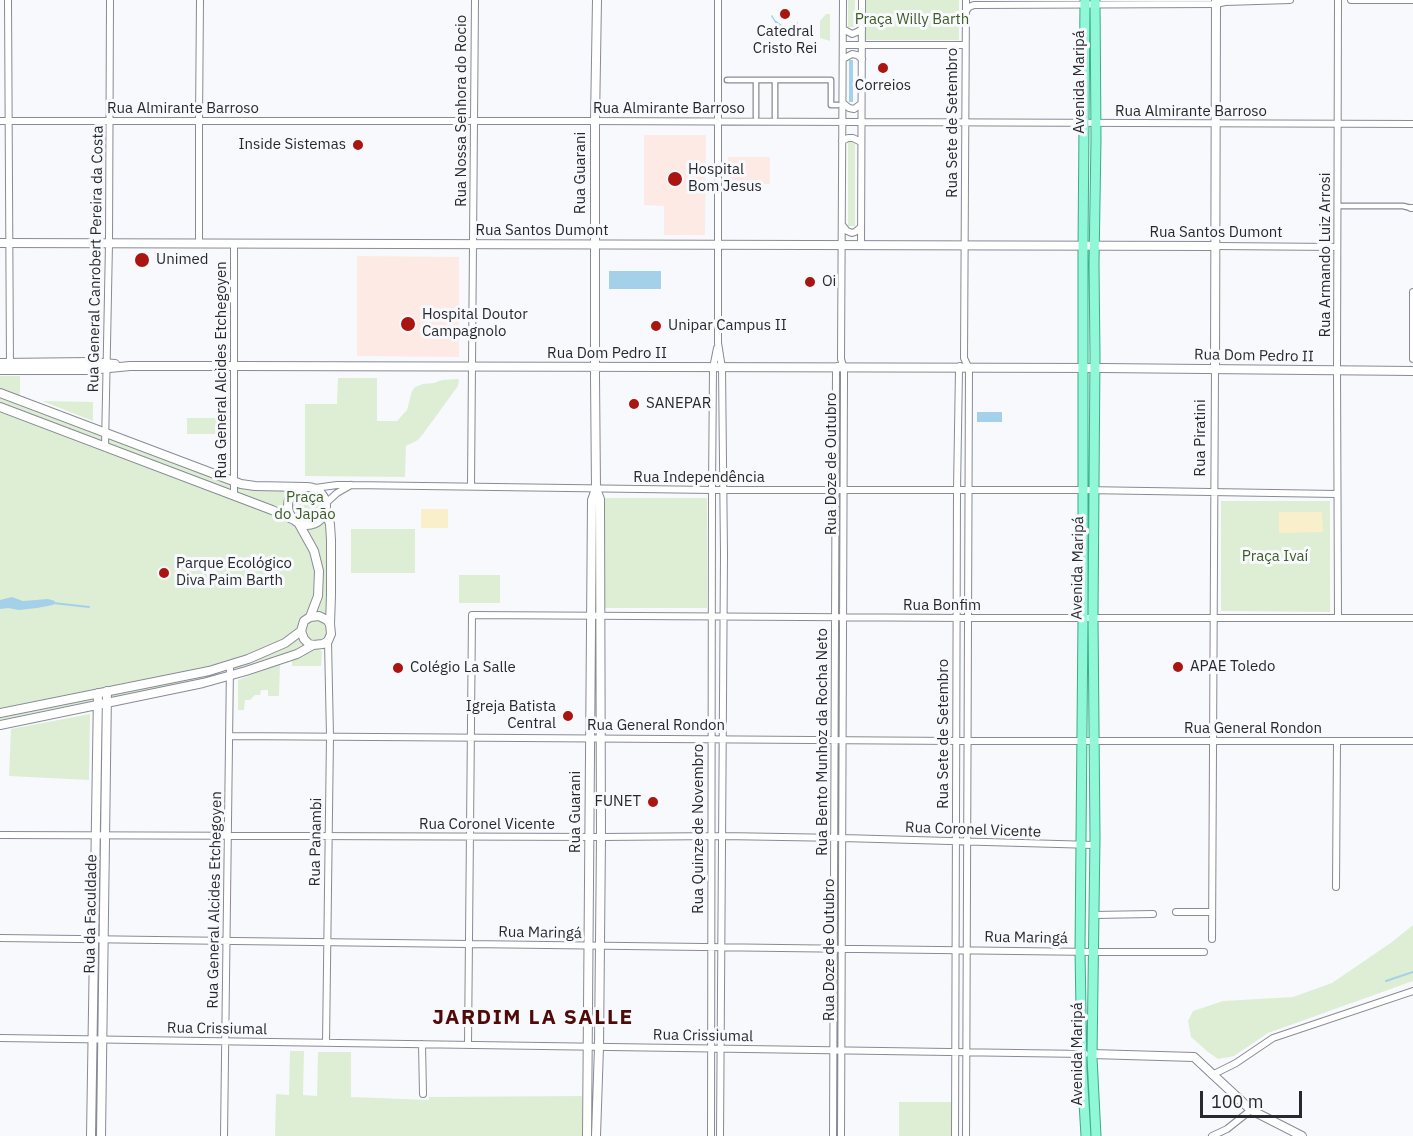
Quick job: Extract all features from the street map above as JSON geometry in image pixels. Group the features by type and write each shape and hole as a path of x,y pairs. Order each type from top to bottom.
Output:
{"main road":[{"name":"Avenida Maripá","path":"1085,2 1090,21 1096,140 1095,477 1082,740 1080,951 1086,1136"},
{"name":"Avenida Maripá","path":"1095,2 1090,21 1084,107 1083,511 1094,740 1092,1054 1096,1136"},
{"path":"1084,107 1088,112 1095,109"},
{"path":"1084,140 1092,137 1096,140"},
{"path":"1083,229 1087,233 1095,232"},
{"path":"1083,263 1091,260 1094,264"},
{"path":"1083,352 1086,357 1095,356"},
{"path":"1083,477 1088,479 1095,477"},
{"path":"1083,511 1091,509 1094,513"},
{"path":"1081,844 1084,848 1094,845"},
{"path":"1080,951 1083,955 1094,952"},
{"path":"1085,1048 1089,1048 1092,1054 1089,1059 1082,1054 1085,1048"}],"street":[{"path":"8,0 8,121 4,243 10,366"},
{"name":"Rua General Canrobert Pereira da Costa","path":"105,447 110,0"},
{"path":"199,244 200,0"},
{"name":"Rua Nossa Senhora do Rocio","path":"471,486 475,0"},
{"name":"Rua Guarani","path":"587,1136 590,616 592,500 596,489 594,245 597,0"},
{"name":"Rua Quinze de Novembro","path":"718,0 718,343 722,368 724,616 720,1136"},
{"path":"842,245 843,122 840,104 843,0"},
{"path":"861,0 861,246"},
{"name":"Rua Sete de Setembro","path":"964,358 966,0"},
{"path":"965,12 969,7 978,3 1290,0"},
{"name":"Rua Armando Luiz Arrosi","path":"1338,0 1338,618"},
{"path":"1351,0 1413,0"},
{"name":"Rua Piratini","path":"1212,939 1215,246 1219,2"},
{"path":"843,29 852,34 860,31 861,28"},
{"path":"843,45 965,45"},
{"path":"843,59 852,54 861,59"},
{"path":"727,80 831,80 831,105 840,104 851,109 861,104"},
{"path":"756,80 756,117"},
{"path":"775,80 775,117"},
{"name":"Rua Almirante Barroso","path":"0,121 1413,124"},
{"path":"842,141 853,138 861,142"},
{"path":"1338,206 1412,208"},
{"path":"842,225 847,231 852,232 861,226"},
{"name":"Rua Santos Dumont","path":"4,243 1337,247"},
{"name":"Rua General Alcides Etchegoyen","path":"234,244 234,495"},
{"name":"Rua Bento Munhoz da Rocha Neto","path":"833,1136 836,490 841,360 842,245"},
{"path":"1413,292 1413,359"},
{"name":"Rua Quinze de Novembro","path":"711,1136 713,368 718,343"},
{"path":"959,369 964,358"},
{"path":"964,358 969,369"},
{"name":"Rua Dom Pedro II","path":"0,363 10,366 1083,368 1413,371"},
{"name":"Rua Dom Pedro II","path":"0,370 10,366"},
{"name":"Rua Doze de Outubro","path":"840,369 844,490 841,1136"},
{"name":"Rua Sete de Setembro","path":"955,1136 959,369"},
{"name":"Rua Sete de Setembro","path":"966,1136 969,369"},
{"path":"0,393 234,482 255,486 315,488 321,493 330,524 331,634 327,641 318,646 303,639 301,631 304,621 310,617 319,616 330,624"},
{"path":"0,407 234,495 296,522 310,525 316,523 321,519 326,507 337,493 351,485"},
{"name":"Rua Independência","path":"315,488 351,485 712,490 1094,491"},
{"path":"305,487 298,488 287,503 288,513 314,551 319,571 318,596 310,617"},
{"name":"Rua Guarani","path":"596,489 600,499 601,837 596,1136"},
{"path":"1094,491 1337,494"},
{"name":"Rua Bonfim","path":"471,738 472,615 1413,618"},
{"path":"0,712 209,671 268,652 301,631"},
{"name":"Rua Panambi","path":"326,1043 330,736 327,641"},
{"path":"0,725 191,686 297,654 313,645"},
{"name":"Rua General Alcides Etchegoyen","path":"224,1136 230,665"},
{"name":"Rua da Faculdade","path":"101,1136 107,691"},
{"name":"Rua da Faculdade","path":"91,1136 98,693"},
{"name":"Rua General Rondon","path":"229,736 957,741 1413,741"},
{"path":"468,1045 471,738"},
{"path":"1336,887 1337,741"},
{"name":"Rua Coronel Vicente","path":"0,835 723,836 1081,844"},
{"path":"1176,912 1212,912"},
{"path":"1094,915 1154,914"},
{"name":"Rua Maringá","path":"0,938 1080,951"},
{"path":"1094,952 1204,952"},
{"path":"1212,1075 1236,1063 1273,1038 1413,991"},
{"name":"Rua Crissiumal","path":"0,1038 1082,1054"},
{"path":"422,1044 423,1094"},
{"path":"1092,1054 1194,1057 1251,1110 1302,1136"},
{"path":"1212,1136 1227,1129 1251,1110"}],"shaded area":[{"name":"Hospital Bom Jesus","path":"644,135 706,135 705,235 664,235 664,206 644,205"},
{"path":"728,157 770,157 770,184 727,184"},
{"name":"Hospital Doutor Campagnolo","path":"357,256 459,257 459,357 357,356"}],"green space":[{"path":"848,0 855,0 855,27 848,27"},
{"name":"Praça Willy Barth","path":"865,0 959,0 959,40 865,40"},
{"path":"826,14 830,14 830,41 820,38 820,21"},
{"path":"848,142 855,142 855,226 848,226"},
{"name":"Parque Ecológico Diva Paim Barth","path":"0,376 20,376 20,397 238,488 311,489 321,500 322,509 326,515 331,634 305,647 221,671 219,675 171,685 71,714 0,727"},
{"path":"338,378 377,378 377,421 397,421 407,410 415,387 442,380 459,379 458,386 423,434 418,440 406,446 405,477 305,476 305,404 337,404"},
{"path":"42,401 93,402 93,421"},
{"path":"187,418 220,418 220,434 187,434"},
{"path":"604,498 707,498 707,608 604,608"},
{"name":"Praça Ivaí","path":"1221,501 1330,501 1330,612 1221,611"},
{"path":"351,529 415,529 415,573 351,573"},
{"path":"459,575 500,575 500,603 459,603"},
{"path":"316,648 322,652 321,666 292,666 292,657"},
{"path":"280,664 279,696 268,696 268,690 261,690 260,695 245,700 244,710 238,710 238,680"},
{"path":"90,714 89,780 9,776 11,729"},
{"path":"1413,925 1413,981 1268,1033 1234,1056 1218,1059 1191,1037 1188,1021 1193,1011 1223,1001 1293,997 1332,983"},
{"path":"290,1051 304,1051 303,1095 317,1096 318,1052 351,1052 351,1097 429,1100 429,1097 582,1096 582,1136 275,1136 276,1094 289,1095"},
{"path":"899,1102 952,1102 951,1136 899,1136"}],"sand":[{"path":"421,509 448,509 448,528 421,528"},
{"path":"1279,512 1322,512 1323,532 1279,533"}],"water":[{"path":"772,15 783,26 789,27 798,22 795,34 787,38 779,36"},
{"path":"849,60 853,60 853,102 849,102"},
{"path":"609,271 661,271 661,289 609,289"},
{"path":"977,412 1002,412 1002,422 977,422"},
{"path":"12,597 23,601 48,599 55,601 53,605 37,608 0,609 0,600"}],"waterway":[{"path":"53,603 89,607"},
{"path":"1386,981 1413,972"}],"place":[{"name":"Catedral Cristo Rei","path":"785,14"},
{"name":"Correios","path":"883,68"},
{"name":"Inside Sistemas","path":"358,145"},
{"name":"Hospital Bom Jesus","path":"675,179"},
{"name":"Unimed","path":"142,260"},
{"name":"Oi","path":"810,282"},
{"name":"Hospital Doutor Campagnolo","path":"408,324"},
{"name":"Unipar Campus II","path":"656,326"},
{"name":"SANEPAR","path":"634,404"},
{"name":"Parque Ecológico Diva Paim Barth","path":"164,573"},
{"name":"APAE Toledo","path":"1178,667"},
{"name":"Colégio La Salle","path":"398,668"},
{"name":"Igreja Batista Central","path":"568,716"},
{"name":"FUNET","path":"653,802"}],"district":[{"name":"JARDIM LA SALLE","path":"533,1018"}],"park label":[{"name":"Praça do Japão","path":"305,506"}]}
